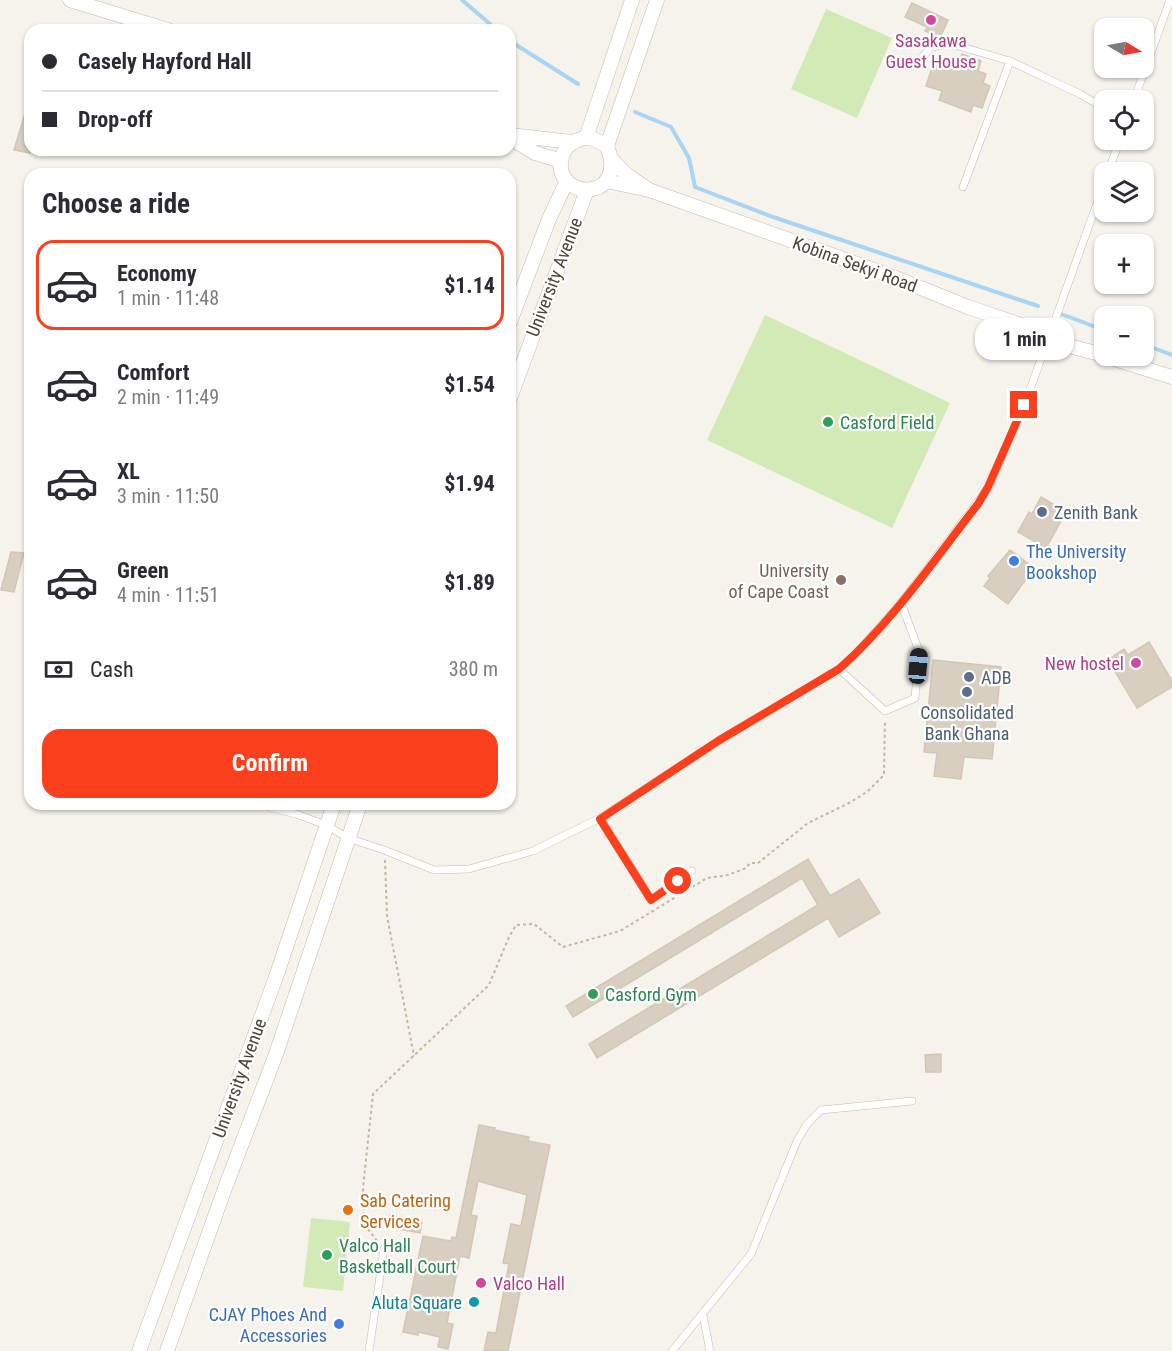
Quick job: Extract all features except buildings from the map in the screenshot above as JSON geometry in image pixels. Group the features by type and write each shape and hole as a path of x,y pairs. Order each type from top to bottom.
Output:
{"street":[{"path":"70,0 148,24"},
{"path":"586,138 632,0"},
{"path":"572,142 561,161 563,175 573,186 587,190 594,189 606,181 612,168 607,146 657,0"},
{"path":"516,137 572,142 586,138 594,139 607,146"},
{"path":"516,141 536,153 561,161"},
{"name":"Kobina Sekyi Road","path":"612,160 627,175 649,190 891,276 968,307 1049,334 1065,345 1094,352"},
{"path":"606,181 649,190"},
{"name":"University Avenue","path":"516,306 549,219 567,182"},
{"name":"University Avenue","path":"516,382 587,190"},
{"name":"Kobina Sekyi Road","path":"1138,366 1172,377"},
{"name":"University Avenue","path":"140,1351 276,977 332,810"},
{"name":"University Avenue","path":"167,1351 276,1054 358,810"}],"lane":[{"path":"1138,90 1170,0"},
{"path":"914,65 932,46 948,43 1010,61 1094,102"},
{"path":"963,187 1010,61"},
{"path":"281,810 326,825 348,838 434,870 470,869 533,852 600,819 718,741 839,669 854,656 901,603 988,487 1016,426 1094,211"},
{"path":"839,669 885,711 915,698 919,651 901,603"},
{"path":"600,819 651,900 692,871"},
{"path":"672,1351 751,1254 796,1141 807,1124 821,1110 912,1101"},
{"path":"369,1351 384,1249"},
{"path":"703,1315 710,1351"}],"path":[{"path":"384,1249 364,1224 363,1188 373,1094 489,985 508,937 516,926 534,924 563,947 620,930 707,878 728,875 746,868 750,863 758,863 808,823 867,792 884,774 885,711"},
{"path":"384,850 387,916 414,1056"}],"green space":[{"path":"826,9 892,38 857,118 791,89"},
{"name":"Casford Field","path":"765,315 950,403 892,528 707,440"},
{"name":"Valco Hall Basketball Court","path":"311,1218 350,1222 343,1291 303,1287"}],"waterway":[{"path":"462,0 490,24"},
{"path":"516,45 578,84"},
{"path":"635,112 671,127 689,158 695,187 773,217 1038,306"},
{"path":"1061,314 1094,326"},
{"path":"1154,348 1172,355"}],"place":[{"name":"Sasakawa Guest House","path":"931,20"},
{"name":"Casford Field","path":"828,422"},
{"name":"Zenith Bank","path":"1042,512"},
{"name":"The University Bookshop","path":"1014,561"},
{"name":"University of Cape Coast","path":"841,580"},
{"name":"New hostel","path":"1136,663"},
{"name":"ADB","path":"969,677"},
{"name":"Consolidated Bank Ghana","path":"967,692"},
{"name":"Casford Gym","path":"593,994"},
{"name":"Sab Catering Services","path":"348,1210"},
{"name":"Valco Hall Basketball Court","path":"327,1255"},
{"name":"Valco Hall","path":"481,1283"},
{"name":"Aluta Square","path":"474,1302"},
{"name":"CJAY Phoes And Accessories","path":"339,1324"}],"route":[{"path":"678,881 651,900 600,819 718,741 839,669 854,656 901,603 978,504 988,487 1024,405"}]}
